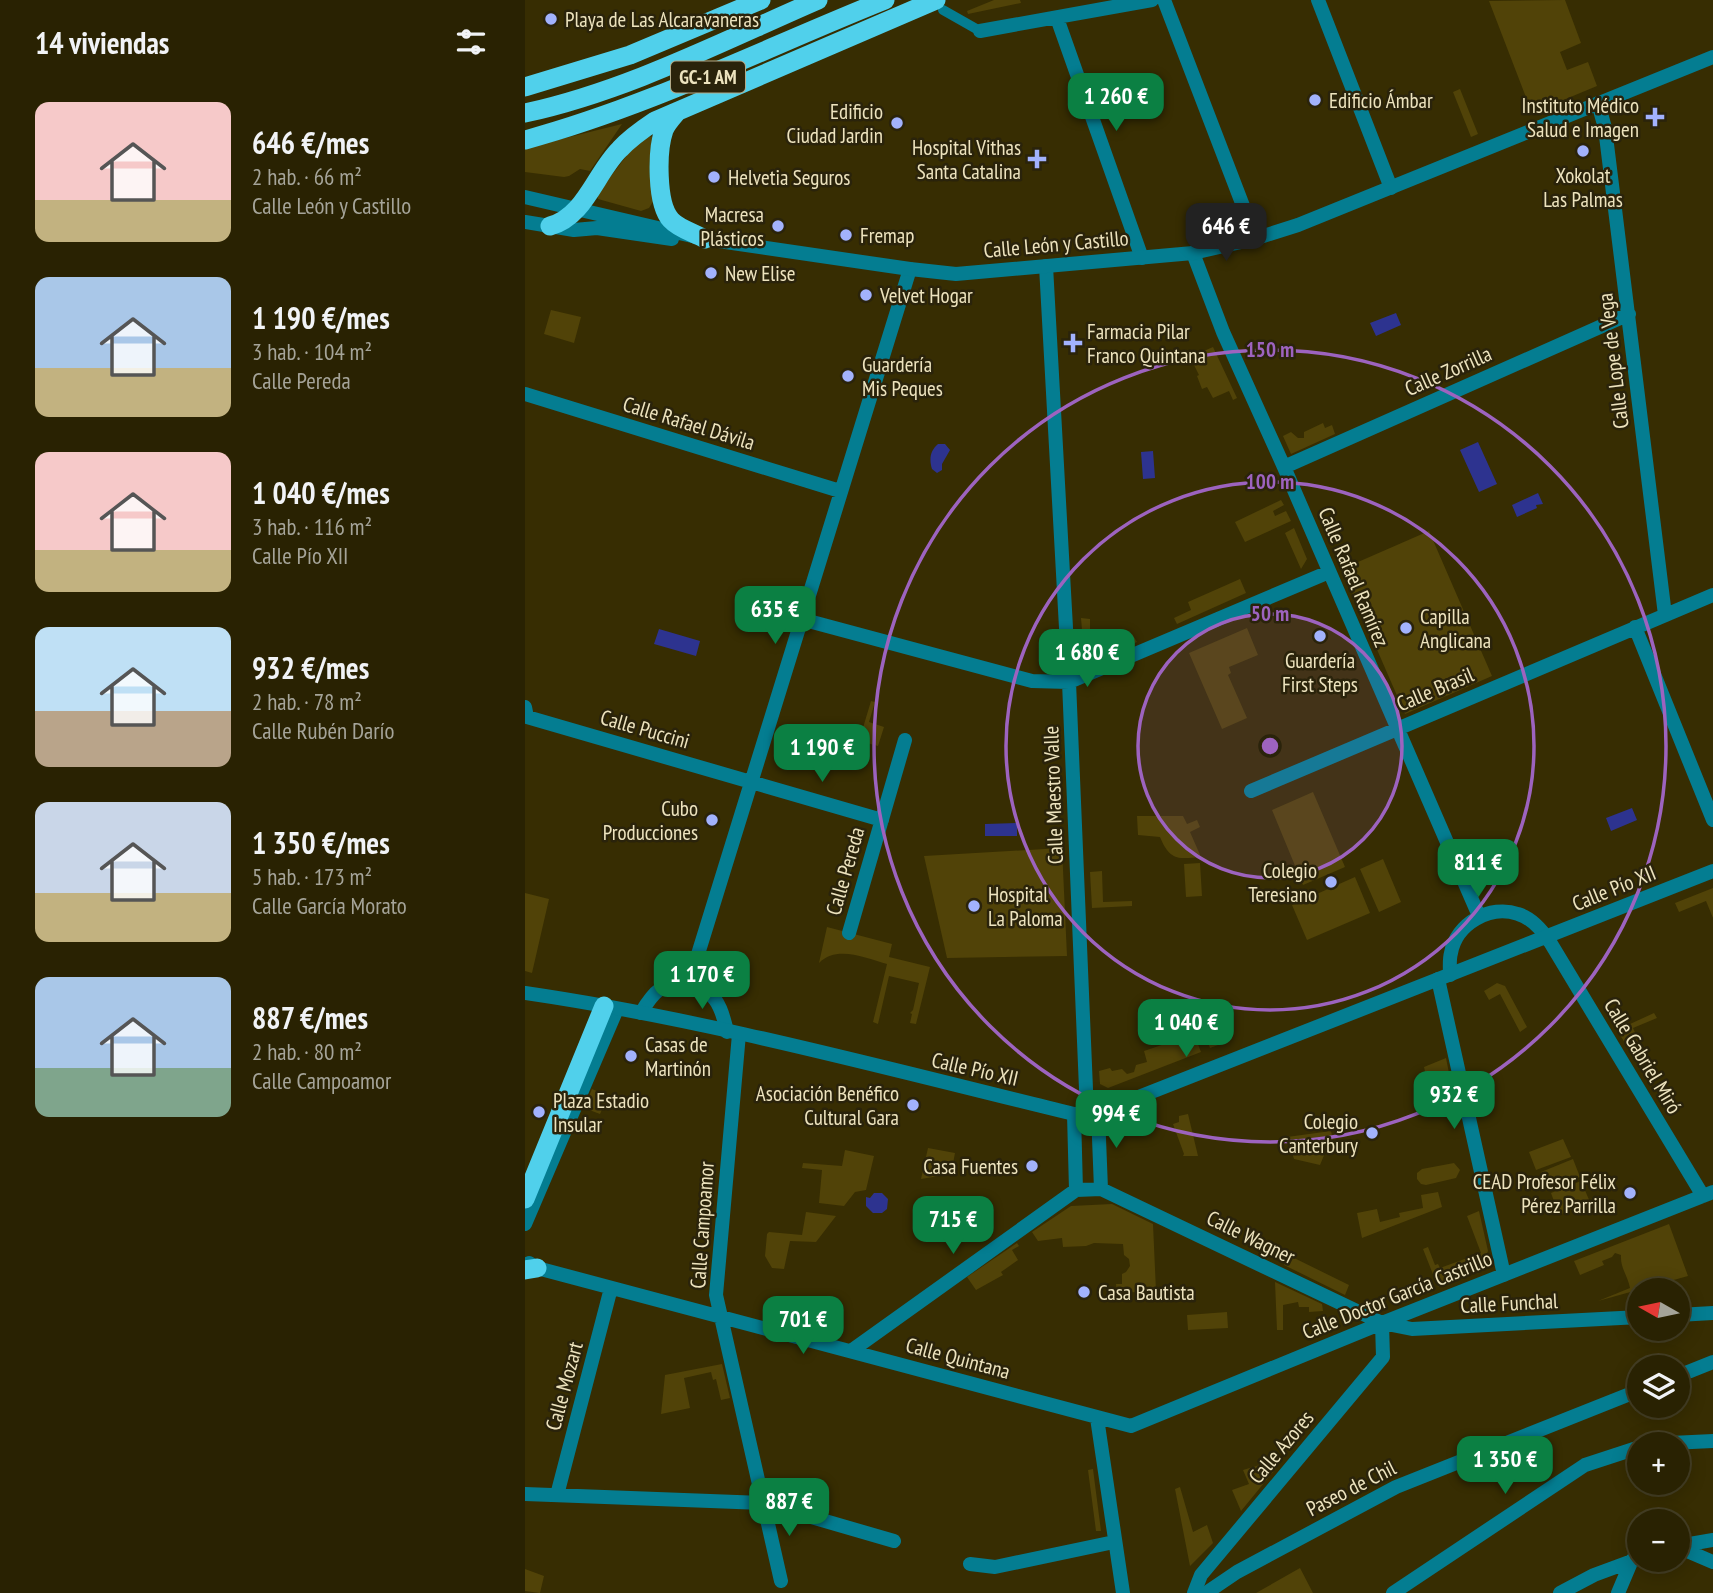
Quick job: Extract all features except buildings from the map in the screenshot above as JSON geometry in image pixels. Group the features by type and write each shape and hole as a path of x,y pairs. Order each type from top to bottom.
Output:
{"highway":[{"path":"525,87 630,55 761,0"},
{"name":"GC-1 AM","path":"525,113 559,106 617,86 818,0"},
{"name":"GC-1 AM","path":"525,139 620,111 885,0"},
{"path":"551,226 562,223 577,208 619,149 649,125 940,5"},
{"path":"677,112 669,121 663,136 660,186 666,211 672,221 705,239"},
{"path":"525,1199 611,1007"}],"street":[{"path":"940,5 980,31 1152,0"},
{"path":"1164,0 1254,239"},
{"path":"1318,0 1391,188"},
{"path":"1056,18 1142,258"},
{"name":"Calle León y Castillo","path":"525,197 705,239 955,274 1193,253 1254,239 1298,225 1598,103 1711,62"},
{"name":"Calle Lope de Vega","path":"1598,103 1605,128 1665,615"},
{"name":"Calle León y Castillo","path":"525,222 574,229 597,228 671,239 705,239"},
{"name":"Calle Rafael Ramírez","path":"1193,253 1223,332 1479,916"},
{"name":"Calle Maestro Valle","path":"1046,266 1069,682 1086,1113"},
{"path":"690,980 910,269"},
{"name":"Calle Zorrilla","path":"1284,467 1629,314"},
{"name":"Calle Rafael Dávila","path":"525,394 840,491"},
{"path":"801,619 1032,681 1069,682 1329,572"},
{"name":"Calle Brasil","path":"1251,791 1713,595"},
{"path":"1635,627 1713,820"},
{"name":"Calle Puccini","path":"526,714 752,782"},
{"name":"Calle Pereda","path":"849,933 905,740"},
{"name":"Calle Pereda","path":"752,782 882,820"},
{"name":"Calle Pío XII","path":"525,993 641,1013 1086,1113 1548,938 1713,871"},
{"path":"1504,1275 1444,977 1451,951 1461,931 1479,916 1498,911 1518,914 1535,923 1548,938"},
{"name":"Calle Gabriel Miró","path":"1548,938 1708,1194"},
{"path":"641,1013 649,998 658,990 673,982 690,980 708,990 721,1007 733,1033"},
{"path":"525,1224 611,1007"},
{"name":"Calle Campoamor","path":"733,1033 716,1295 781,1581"},
{"path":"851,1351 1076,1190 1101,1189 1086,1113"},
{"path":"1076,1190 1086,1113"},
{"name":"Calle Wagner","path":"1101,1189 1382,1323"},
{"name":"Calle Doctor García Castrillo","path":"1097,1418 1131,1426 1708,1194"},
{"name":"Calle Quintana","path":"529,1266 1097,1418"},
{"name":"Calle Mozart","path":"557,1495 611,1288"},
{"path":"1691,1314 1713,1313"},
{"name":"Calle Funchal","path":"1382,1323 1412,1329 1627,1318"},
{"name":"Calle Azores","path":"1193,1593 1201,1575 1383,1357 1382,1323"},
{"path":"1690,1371 1713,1362"},
{"name":"Paseo de Chil","path":"1206,1593 1237,1572 1396,1487 1627,1395"},
{"path":"1097,1418 1123,1593"},
{"path":"1690,1442 1713,1441"},
{"path":"1393,1593 1585,1465 1627,1451"},
{"path":"525,1494 763,1503 894,1541"},
{"path":"1690,1545 1713,1540"},
{"path":"970,1564 995,1567 1114,1542"},
{"path":"1690,1552 1713,1562"},
{"path":"1560,1593 1594,1575 1627,1562"},
{"path":"1222,1593 1237,1572"},
{"path":"1618,1593 1629,1572"}],"shaded area":[{"path":"994,0 1020,0 1021,3 968,14 967,11"},
{"path":"1565,0 1581,43 1560,52 1567,70 1588,62 1597,86 1532,113 1489,1"},
{"path":"1460,89 1478,134 1471,137 1453,92"},
{"path":"622,124 590,171 580,169 564,177 525,172 525,148"},
{"path":"649,136 653,137 654,200 649,208 641,211 598,199 597,194 631,150"},
{"path":"551,310 581,317 574,343 544,334"},
{"path":"1396,313 1401,325 1376,336 1370,323"},
{"path":"1213,347 1237,398 1233,400 1229,391 1213,398 1207,387 1202,389 1197,376 1199,375 1190,357"},
{"path":"1323,423 1325,428 1332,425 1335,434 1291,454 1283,436 1291,432 1298,438 1304,438 1304,432"},
{"path":"1478,442 1497,484 1479,492 1460,450"},
{"path":"938,444 945,444 950,450 942,464 942,470 937,473 932,469 930,459"},
{"path":"1153,451 1155,478 1143,479 1141,452"},
{"path":"1538,493 1543,504 1536,505 1537,508 1517,517 1512,505"},
{"path":"1281,500 1284,505 1273,511 1275,516 1286,511 1291,521 1245,542 1235,522"},
{"path":"1294,528 1307,559 1301,569 1285,533"},
{"path":"1429,531 1492,676 1405,714 1342,569"},
{"path":"1240,579 1246,593 1177,624 1174,618 1191,610 1188,602"},
{"path":"1081,618 1090,619 1090,635 1106,644 1132,634 1137,642 1104,657 1083,642"},
{"path":"1247,628 1258,655 1229,667 1231,673 1228,675 1247,718 1222,729 1189,653"},
{"path":"659,629 700,641 696,656 654,644"},
{"path":"871,701 875,702 869,722 884,727 878,746 859,741"},
{"path":"1313,792 1345,867 1303,885 1272,810"},
{"path":"1632,808 1637,820 1611,831 1606,818"},
{"path":"1137,816 1183,816 1187,824 1197,820 1200,827 1190,832 1201,857 1176,857 1167,851 1160,837 1138,835"},
{"path":"1017,823 1017,836 985,836 985,824"},
{"path":"1062,848 1067,956 947,958 924,856"},
{"path":"1383,859 1401,902 1379,912 1360,869"},
{"path":"1200,863 1202,896 1186,897 1184,864"},
{"path":"1102,871 1103,902 1132,901 1132,906 1092,908 1090,872"},
{"path":"1355,877 1370,913 1307,940 1292,905"},
{"path":"1713,888 1713,918 1706,901 1679,912 1675,903"},
{"path":"525,893 549,899 532,973 525,971"},
{"path":"827,927 892,944 889,957 930,967 916,1024 910,1023 910,1013 919,983 889,976 878,1024 873,1022 887,964 851,954 834,955 819,963"},
{"path":"1497,983 1505,986 1527,1027 1520,1032 1500,994 1489,1000 1484,991"},
{"path":"1654,1013 1657,1018 1633,1028 1642,1048 1631,1053 1617,1030"},
{"path":"1221,1023 1229,1041 1210,1048 1203,1030"},
{"path":"1194,1034 1201,1052 1108,1088 1100,1084 1099,1071 1110,1068 1112,1071 1122,1069 1127,1074 1134,1072 1136,1065 1147,1062 1144,1051"},
{"path":"1446,1058 1453,1093 1431,1098 1424,1067"},
{"path":"592,1089 608,1096 600,1114 584,1108"},
{"path":"1188,1114 1198,1156 1183,1156 1173,1124 1179,1122 1179,1116"},
{"path":"1331,1131 1335,1151 1325,1153 1320,1165 1294,1159 1287,1137"},
{"path":"1563,1139 1571,1157 1536,1170 1529,1152"},
{"path":"928,1148 955,1153 951,1174 921,1179"},
{"path":"845,1150 874,1156 866,1190 855,1192 844,1206 819,1203 822,1170 802,1168 803,1163 842,1166"},
{"path":"1573,1159 1580,1177 1549,1190 1541,1172"},
{"path":"1454,1163 1460,1170 1456,1178 1426,1185 1417,1179 1417,1173 1422,1169"},
{"path":"1581,1181 1590,1202 1559,1215 1551,1193"},
{"path":"1438,1192 1442,1207 1362,1238 1357,1213 1377,1209 1380,1222 1400,1217 1399,1213 1423,1208 1421,1195"},
{"path":"874,1193 882,1193 888,1199 887,1209 882,1213 873,1213 866,1206 866,1197 870,1198"},
{"path":"1112,1204 1153,1224 1156,1291 1117,1293 1116,1284 1122,1284 1122,1274 1130,1266 1129,1259 1124,1255 1123,1244 1094,1243 1063,1247 1062,1238 1038,1241 1032,1232 1071,1206"},
{"path":"1479,1211 1488,1251 1479,1271 1438,1287 1423,1249 1428,1247 1435,1265 1438,1264 1440,1268 1481,1253 1467,1216"},
{"path":"806,1212 836,1216 816,1242 790,1241 784,1269 772,1268 765,1256 767,1234 802,1235"},
{"path":"1669,1224 1688,1276 1627,1279 1621,1255 1615,1253 1602,1261 1604,1265 1580,1275 1574,1261"},
{"path":"1017,1243 1019,1246 1012,1250 1018,1260 1001,1272 1003,1275 976,1290 967,1277"},
{"path":"1288,1255 1349,1285 1345,1295 1284,1265"},
{"path":"1275,1282 1322,1304 1323,1311 1309,1312 1309,1307 1299,1307 1298,1302 1283,1305 1283,1330 1277,1330"},
{"path":"1627,1289 1627,1293 1598,1301"},
{"path":"1227,1312 1228,1328 1188,1330 1187,1315"},
{"path":"722,1364 730,1398 721,1400 716,1379 713,1380 711,1372 684,1378 690,1408 661,1414 665,1375"},
{"path":"1263,1464 1278,1466 1241,1511 1232,1490 1249,1484 1243,1470"},
{"path":"1093,1469 1101,1531 1096,1531 1088,1470"},
{"path":"1180,1487 1193,1532 1207,1525 1213,1543 1190,1566 1175,1489"},
{"path":"1300,1568 1313,1593 1256,1593"},
{"path":"525,1569 544,1576 540,1593 525,1591"}],"place":[{"name":"Playa de Las Alcaravaneras","path":"551,19"},
{"name":"Edificio Ámbar","path":"1315,100"},
{"name":"Instituto Médico Salud e Imagen","path":"1655,117"},
{"name":"Edificio Ciudad Jardin","path":"897,123"},
{"name":"Xokolat Las Palmas","path":"1583,151"},
{"name":"Hospital Vithas Santa Catalina","path":"1037,159"},
{"name":"Helvetia Seguros","path":"714,177"},
{"name":"Macresa Plásticos","path":"778,226"},
{"name":"Fremap","path":"846,235"},
{"name":"New Elise","path":"711,273"},
{"name":"Velvet Hogar","path":"866,295"},
{"name":"Farmacia Pilar Franco Quintana","path":"1073,343"},
{"name":"Guardería Mis Peques","path":"848,376"},
{"name":"Capilla Anglicana","path":"1406,628"},
{"name":"Guardería First Steps","path":"1320,636"},
{"name":"Cubo Producciones","path":"712,820"},
{"name":"Colegio Teresiano","path":"1331,882"},
{"name":"Hospital La Paloma","path":"974,906"},
{"name":"Casas de Martinón","path":"631,1056"},
{"name":"Asociación Benéfico Cultural Gara","path":"913,1105"},
{"name":"Plaza Estadio Insular","path":"539,1112"},
{"name":"Colegio Canterbury","path":"1372,1133"},
{"name":"Casa Fuentes","path":"1032,1166"},
{"name":"CEAD Profesor Félix Pérez Parrilla","path":"1630,1193"},
{"name":"Casa Bautista","path":"1084,1292"}]}
